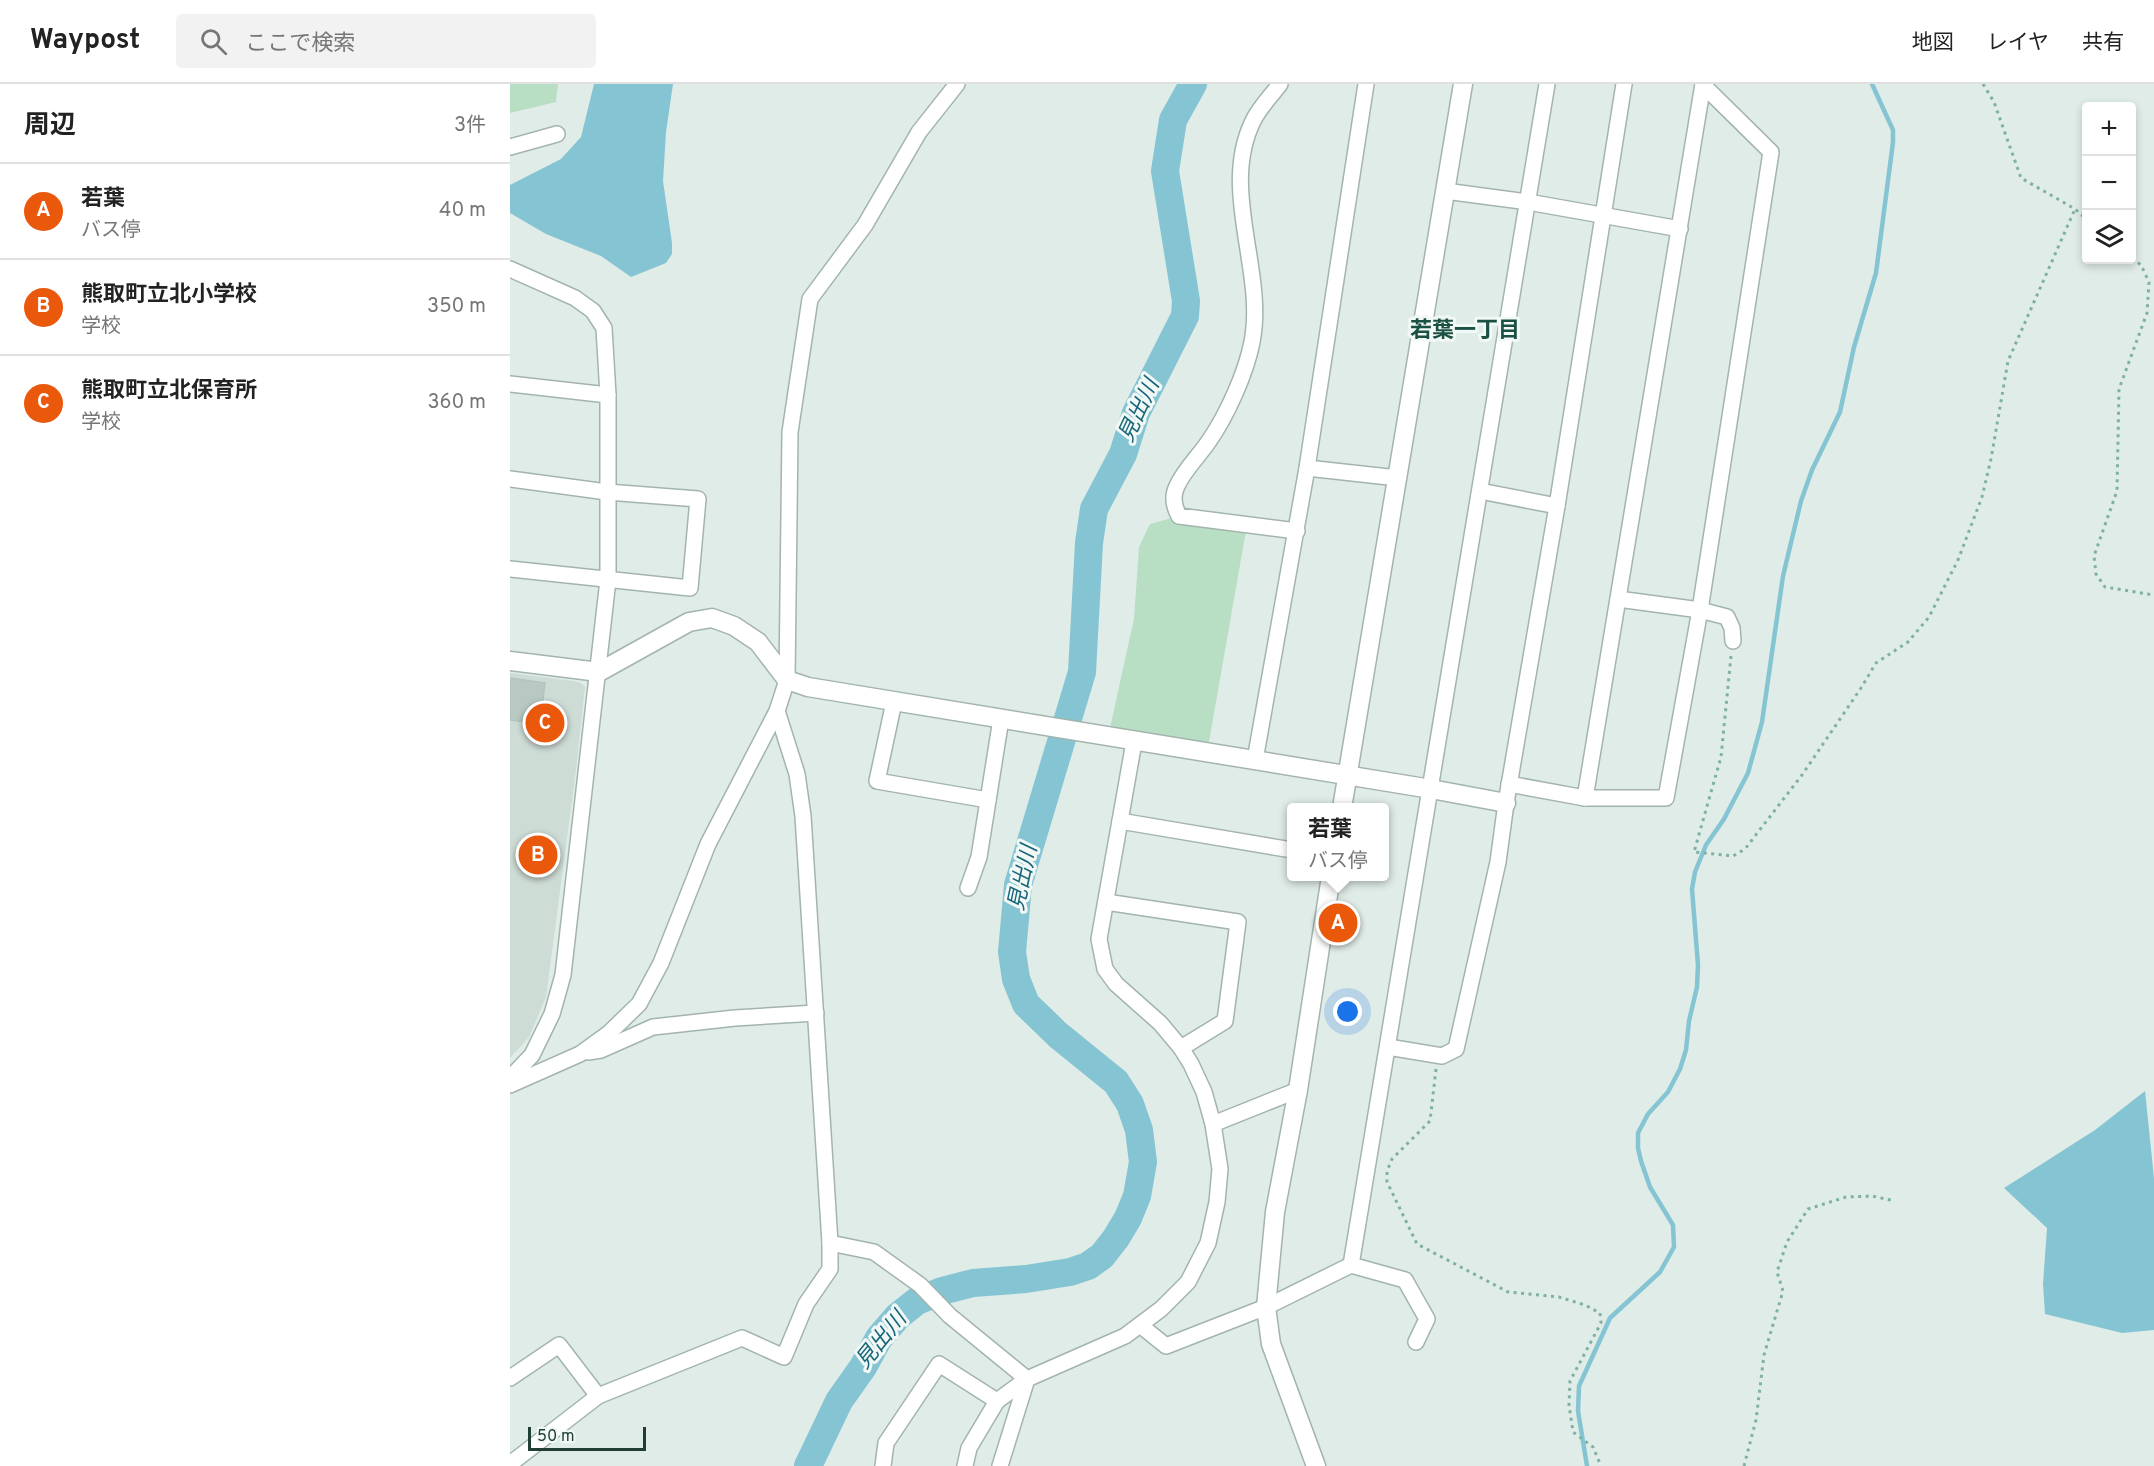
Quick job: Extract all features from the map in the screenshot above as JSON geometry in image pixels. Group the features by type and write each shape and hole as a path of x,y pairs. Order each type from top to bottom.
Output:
{"street":[{"path":"510,1085 580,1054 609,1033 639,1004 661,963 708,844 777,711 787,680 790,432 810,299 865,225 919,132 957,84"},
{"path":"1280,84 1253,121 1242,156 1241,185 1254,303 1253,341 1233,400 1210,440 1176,486 1173,506 1179,516 1297,531"},
{"path":"1254,760 1297,531 1366,84"},
{"path":"1343,803 1462,84"},
{"path":"1351,1265 1547,84"},
{"path":"1388,1047 1442,1056 1456,1049 1498,862 1624,84"},
{"path":"1585,798 1703,84"},
{"path":"1509,784 1585,798 1666,798 1700,610 1771,152 1703,84"},
{"path":"510,147 557,134"},
{"path":"1445,191 1528,201 1680,229"},
{"path":"510,269 575,298 593,311 603,328 608,395 608,580 563,975 552,1014 532,1055 510,1078"},
{"path":"510,384 608,395"},
{"path":"1307,468 1398,478"},
{"path":"510,479 607,492 698,499 690,588 510,569"},
{"path":"1480,491 1557,506"},
{"path":"1618,599 1700,610 1727,617 1732,628 1733,641"},
{"path":"510,662 599,672 689,622 712,618 734,626 758,642 787,680 808,687 1506,803"},
{"path":"894,702 877,781 987,800"},
{"path":"510,1464 598,1396 742,1338 784,1357 806,1305 830,1269 803,816 797,774 777,711"},
{"path":"968,888 978,856 1000,719"},
{"path":"965,1466 969,1448 997,1401 1027,1379 1092,1352 1140,1325 1161,1309 1188,1282 1208,1242 1217,1202 1220,1169 1214,1124 1204,1092 1181,1048 1160,1023 1116,984 1105,969 1099,939 1134,742"},
{"path":"1120,821 1287,849"},
{"path":"1316,1466 1271,1344 1266,1307 1275,1212 1298,1090 1330,881"},
{"path":"1106,902 1238,922 1225,1021 1181,1048"},
{"path":"580,1054 601,1050 653,1026 816,1013"},
{"path":"1214,1124 1298,1090"},
{"path":"830,1243 874,1252 920,1285 950,1316 1027,1379"},
{"path":"1140,1325 1166,1346 1266,1307 1351,1265 1405,1280 1427,1319 1416,1342"},
{"path":"510,1378 559,1345 598,1396"},
{"path":"883,1466 886,1443 939,1364 997,1401"},
{"path":"1000,1466 1027,1379"}],"path":[{"path":"1983,84 1994,102 2021,178 2082,215"},
{"path":"1733,641 1721,757 1694,852 1733,856 1746,849 1802,775 1876,663 1908,642 1929,617 1958,560 1982,496 1991,459 2008,361 2075,209"},
{"path":"2136,261 2141,265 2149,282 2147,313 2119,389 2117,491 2094,556 2096,574 2105,587 2154,595"},
{"path":"1437,1055 1430,1121 1392,1159 1387,1171 1387,1182 1418,1244 1508,1292 1559,1297 1600,1312 1601,1323 1570,1381 1569,1405 1573,1432 1593,1447 1601,1466"},
{"path":"1744,1466 1756,1420 1764,1355 1783,1292 1776,1272 1787,1242 1808,1209 1846,1197 1872,1196 1894,1201"}],"shaded area":[{"path":"510,673 573,681 585,687 546,997 529,1037 510,1058"}],"green space":[{"path":"510,84 558,84 556,102 510,113"},
{"path":"1179,516 1247,525 1207,753 1108,737 1134,619 1139,547 1150,524"}],"water":[{"path":"594,84 673,84 666,132 663,181 672,254 666,263 631,277 601,256 546,234 510,213 510,185 561,159 581,137"},
{"path":"2145,1091 2154,1178 2154,1330 2122,1333 2045,1314 2043,1284 2047,1228 2004,1188 2095,1130"}],"building":[{"path":"510,678 545,683 540,724 510,720"}],"waterway":[{"name":"見出川","path":"808,1466 839,1401 863,1367 879,1338 898,1316 917,1301 942,1291 973,1283 1026,1279 1070,1272 1088,1266 1102,1256 1116,1238 1137,1196 1143,1162 1139,1130 1130,1104 1116,1082 1058,1035 1026,1004 1016,979 1012,952 1018,885 1082,672 1089,543 1094,509 1123,454 1136,413 1185,316 1186,301 1165,171 1173,120 1193,84"},
{"path":"1587,1466 1578,1411 1579,1386 1610,1318 1660,1272 1674,1247 1673,1225 1650,1187 1638,1148 1638,1133 1648,1114 1668,1092 1680,1069 1686,1050 1689,1021 1697,987 1698,965 1692,889 1695,872 1706,845 1724,819 1748,773 1762,722 1783,576 1801,501 1812,470 1840,412 1854,347 1876,273 1893,130 1872,84"}],"place":[{"name":"熊取町立北保育所","path":"545,723"},
{"name":"熊取町立北小学校","path":"538,855"},
{"name":"若葉","path":"1338,923"}],"district":[{"name":"若葉一丁目","path":"1465,331"}]}
